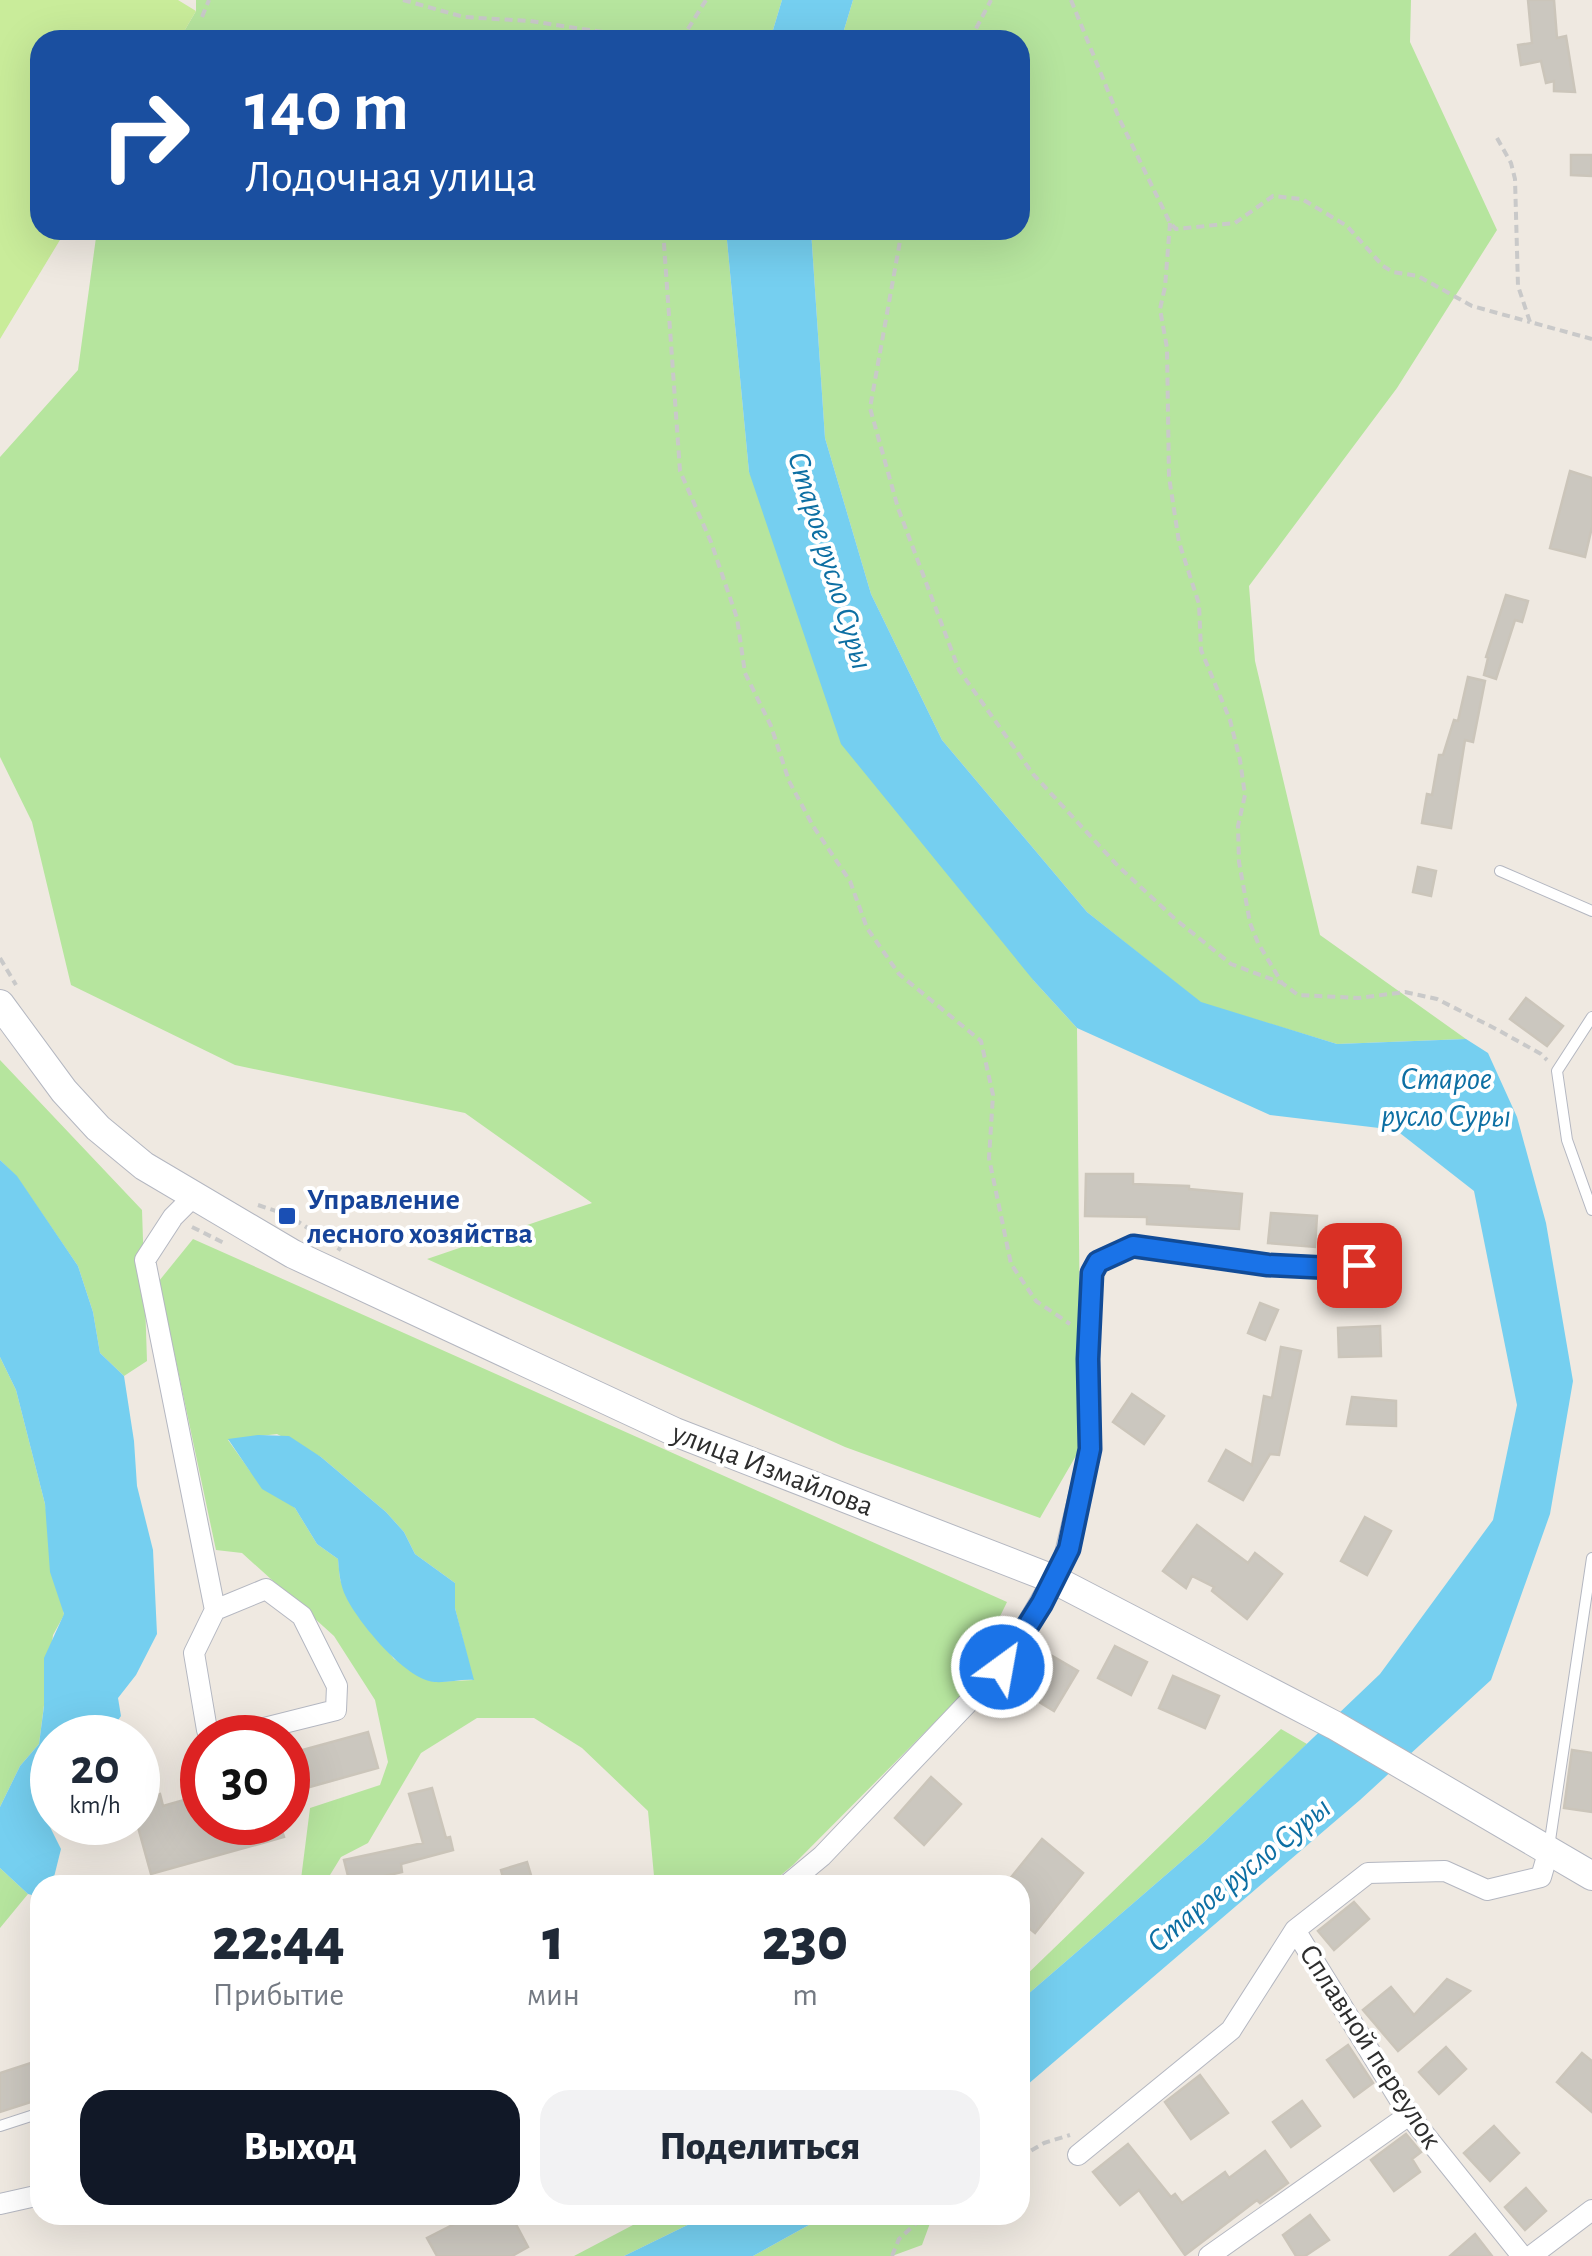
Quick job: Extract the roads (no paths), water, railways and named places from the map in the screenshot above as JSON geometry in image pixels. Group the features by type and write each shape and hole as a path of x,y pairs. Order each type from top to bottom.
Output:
{"main road":[{"name":"улица Измайлова","path":"10,997 64,1092 98,1128 144,1166 293,1254 675,1432 1054,1579 1334,1725 1592,1876"}],"street":[{"path":"193,1197 173,1218 145,1260 215,1610 194,1653 207,1730 232,1736 336,1710 337,1686 302,1616 266,1589 215,1610"},
{"path":"799,1875 822,1856 1002,1667 1069,1549 1090,1449 1089,1328 1092,1273 1098,1262 1133,1246 1268,1265 1331,1268 1387,1263"},
{"path":"1078,2155 1231,2030 1295,1930 1368,1874 1445,1871 1487,1890 1541,1877 1548,1853"},
{"name":"Сплавной переулок","path":"1295,1930 1409,2115 1522,2256"},
{"path":"1208,2256 1409,2115"},
{"path":"0,2204 30,2197"},
{"path":"1531,2256 1592,2210"}],"lane":[{"path":"1500,871 1592,911"},
{"path":"1592,1017 1557,1071 1567,1140 1592,1210"},
{"path":"1548,1853 1592,1558"},
{"path":"0,2126 30,2116"}],"water":[{"path":"782,0 853,0 844,30 773,30"},
{"name":"Старое русло Суры","path":"727,240 812,240 825,438 871,594 942,740 1087,912 1201,1002 1337,1044 1466,1039 1488,1053 1517,1117 1546,1223 1573,1381 1550,1514 1491,1680 1360,1800 1030,2082 1030,1992 1204,1842 1380,1674 1493,1520 1517,1405 1474,1191 1396,1130 1270,1115 1077,1028 1034,981 841,744 749,472"},
{"path":"0,1160 17,1176 78,1266 93,1312 100,1353 124,1376 137,1486 153,1550 157,1634 136,1675 118,1698 121,1715 43,1715 44,1658 64,1614 50,1572 45,1504 16,1390 0,1357"},
{"path":"289,1436 321,1457 386,1512 404,1532 415,1554 455,1583 455,1608 474,1680 422,1679 371,1634 346,1597 338,1559 317,1544 295,1508 262,1489 228,1439"},
{"path":"30,1754 30,1845 59,1845 61,1849 54,1875 30,1875 30,1894 0,1868 0,1807"},
{"path":"688,2225 809,2225 753,2256 624,2256"}],"place":[{"name":"Управление лесного хозяйства","path":"287,1216"}]}
